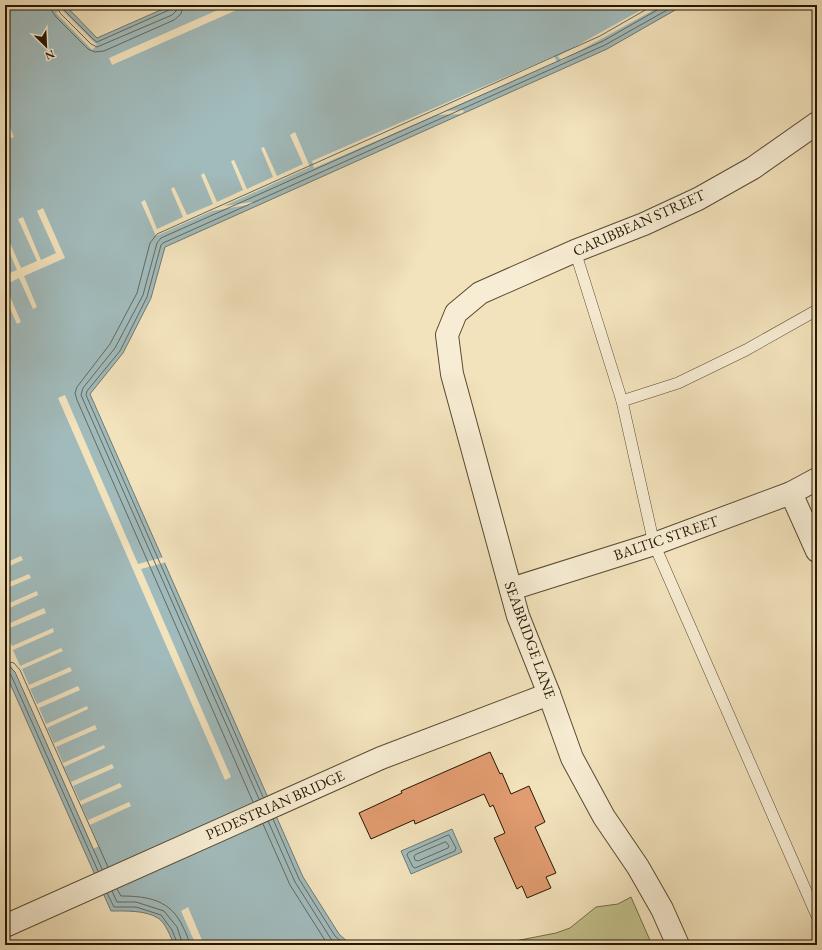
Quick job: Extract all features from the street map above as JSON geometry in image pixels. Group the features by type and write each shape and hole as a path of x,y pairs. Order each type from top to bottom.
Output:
{"street":[{"name":"CARIBBEAN STREET","path":"456,313 480,293 575,250 644,224 698,199 753,168 817,123"},
{"name":"SEABRIDGE LANE","path":"456,313 448,335 452,374 518,616 550,694 572,758 604,817 638,867 662,909 678,945"},
{"name":"BALTIC STREET","path":"511,588 654,544 792,493 817,479"},
{"path":"792,493 817,551"},
{"name":"PEDESTRIAN BRIDGE","path":"5,926 381,758 550,694"}],"lane":[{"path":"575,250 622,401 654,544 817,916"},
{"path":"622,401 678,383 746,350 817,310"}],"shaded area":[{"path":"631,897 652,945 509,945 515,941 556,933 570,928 596,907 618,904"}],"water":[{"path":"5,5 65,5 97,38 172,5 684,5 607,49 165,247 151,298 123,353 90,394 303,877 339,934 351,945 174,945 161,920 153,915 141,912 111,911 5,672"},
{"path":"452,829 462,852 411,874 401,851"}],"pier":[{"path":"229,5 248,5 112,65 109,58"},
{"path":"650,5 673,5 661,6 561,61 558,56"},
{"path":"61,9 97,45 92,50 56,13"},
{"path":"554,56 557,62 445,111 463,110 464,112 460,114 436,115 314,168 312,161"},
{"path":"5,116 14,137 8,139 5,132"},
{"path":"295,132 310,167 224,206 252,202 253,204 212,211 156,236 141,202 145,200 157,229 183,217 171,189 174,187 187,215 213,204 201,175 204,173 217,202 243,190 231,161 234,160 247,189 273,177 261,148 264,147 277,176 303,164 290,135"},
{"path":"43,208 65,258 24,276 37,307 33,309 19,278 5,285 5,275 17,270 5,242 5,231 21,268 37,261 18,219 23,217 41,260 56,253 37,211"},
{"path":"5,285 21,322 17,324 5,297"},
{"path":"65,395 138,564 164,557 167,562 141,569 231,777 225,780 58,398"},
{"path":"21,556 23,560 5,568 5,563"},
{"path":"29,574 31,578 5,589 5,584"},
{"path":"37,591 38,595 5,610 5,605"},
{"path":"44,608 46,613 5,630 5,618 8,624"},
{"path":"53,628 54,632 13,650 20,666 61,648 63,651 22,669 29,685 70,667 72,671 30,689 37,704 78,686 80,690 39,708 46,724 87,706 88,709 47,728 54,743 95,725 97,729 56,747 63,763 104,745 105,748 64,767 71,782 112,764 114,768 73,786 80,801 120,783 122,787 81,805 88,820 129,802 131,806 90,825 99,846 93,849 5,651 5,631 12,646"},
{"path":"188,907 204,945 196,945 181,911"}],"building":[{"path":"490,752 500,774 502,773 511,794 529,786 545,822 535,827 556,873 546,877 551,888 527,898 522,886 517,889 494,838 505,833 493,805 490,807 484,794 415,824 414,820 371,839 359,813 402,793 401,791"}]}
